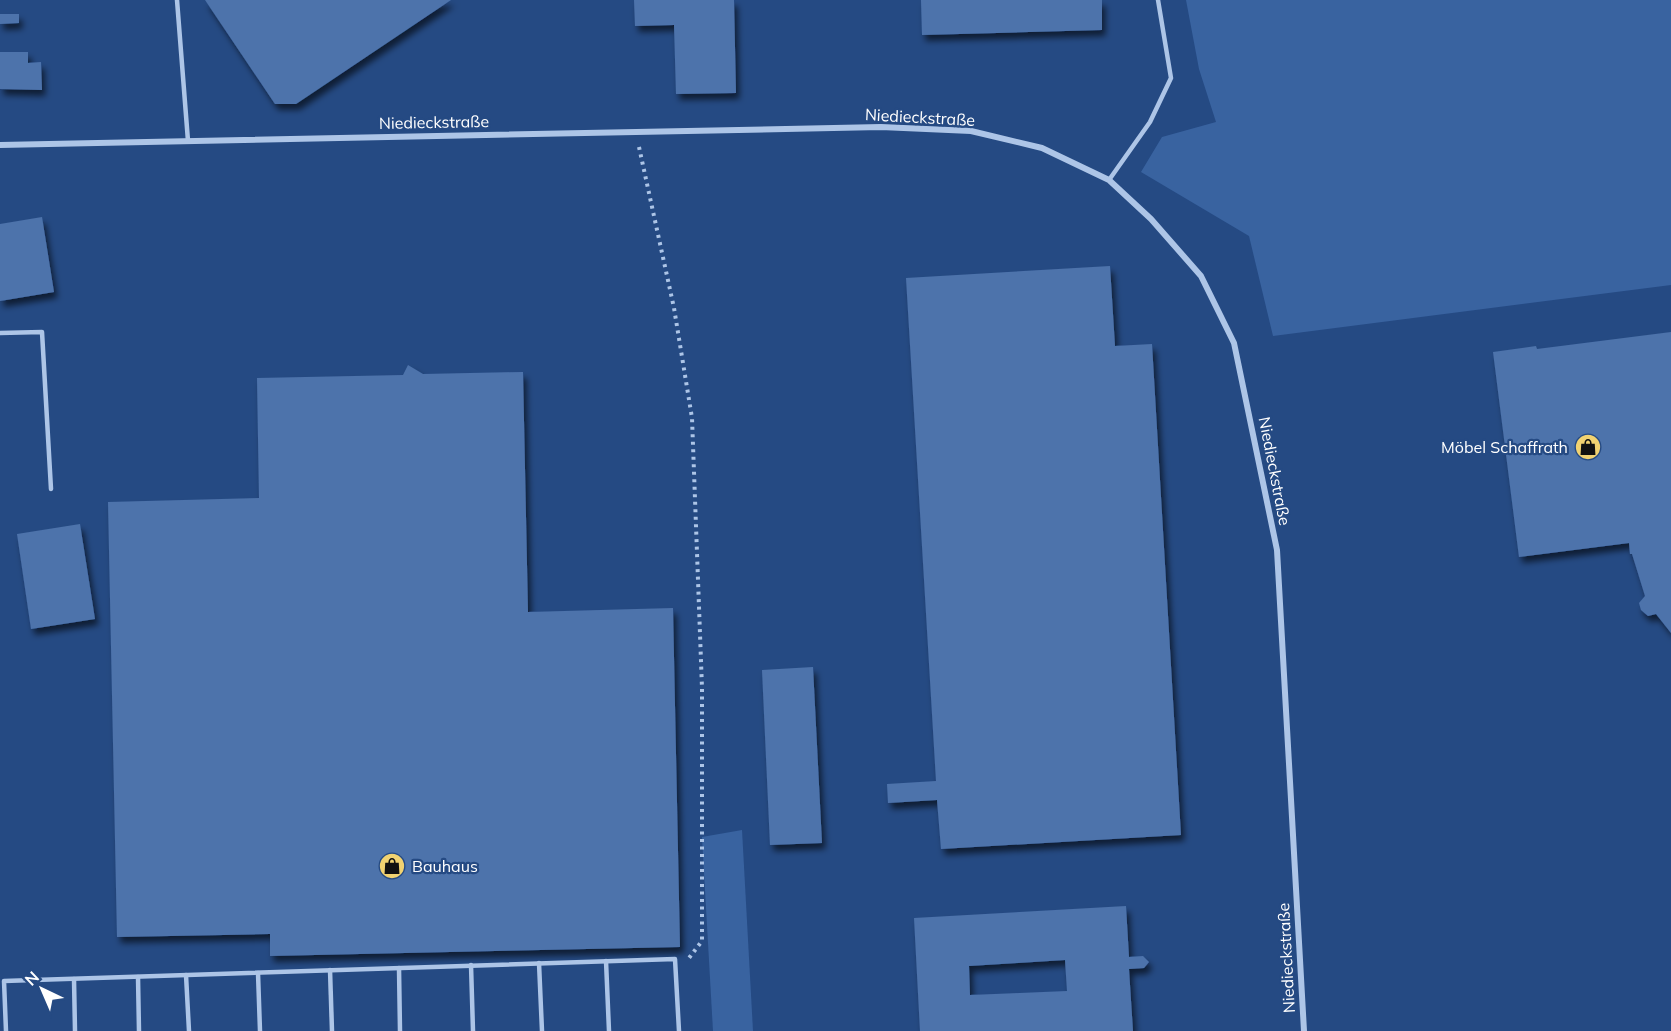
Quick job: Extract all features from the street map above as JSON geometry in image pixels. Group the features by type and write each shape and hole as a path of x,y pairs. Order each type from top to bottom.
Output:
{"street":[{"name":"Niedieckstraße","path":"0,145 881,127 971,131 1042,148 1109,180 1151,219 1201,276 1234,343 1237,354 1277,550 1304,1031"}],"lane":[{"path":"177,0 188,141"},
{"path":"1109,180 1150,122 1172,78 1158,0"},
{"path":"0,333 42,332 51,489"},
{"path":"6,1031 4,981 675,959 679,1031"},
{"path":"606,961 609,1031"},
{"path":"539,963 542,1031"},
{"path":"471,965 473,1031"},
{"path":"399,968 400,1031"},
{"path":"330,970 332,1031"},
{"path":"258,973 260,1031"},
{"path":"186,975 189,1031"},
{"path":"138,977 139,1031"},
{"path":"74,979 75,1031"}],"path":[{"path":"636,132 674,308 692,418 702,688 702,941 692,957 675,959"}],"shaded area":[{"path":"1186,0 1671,0 1671,285 1273,336 1249,236 1141,172 1162,137 1216,122 1199,69"},
{"path":"742,830 753,1031 713,1031 702,837"}],"building":[{"path":"205,0 451,0 296,104 275,104"},
{"path":"634,0 734,0 736,93 676,94 674,25 635,26"},
{"path":"921,0 1102,0 1102,30 922,35"},
{"path":"0,14 19,14 19,23 0,24"},
{"path":"0,52 28,52 28,63 41,62 42,90 0,89"},
{"path":"42,217 54,292 0,301 0,224"},
{"path":"1110,266 1115,346 1152,344 1181,835 941,849 937,800 888,803 887,784 936,781 906,278"},
{"name":"Möbel Schaffrath","path":"1671,332 1671,633 1656,614 1648,616 1641,610 1639,603 1645,596 1632,554 1630,554 1629,543 1519,557 1493,352 1536,346 1537,349"},
{"path":"408,365 423,374 523,372 528,612 673,608 680,947 270,956 270,934 117,937 108,502 259,498 257,378 403,375"},
{"path":"80,524 95,619 31,629 17,534"},
{"path":"813,667 822,843 770,845 762,670"},
{"path":"1126,906 1129,957 1143,956 1149,962 1144,968 1129,969 1133,1031 920,1031 914,918","holes":["1065,960 1067,991 970,995 969,966"]}],"place":[{"name":"Möbel Schaffrath","path":"1588,447"},
{"name":"Bauhaus","path":"392,866"}]}
